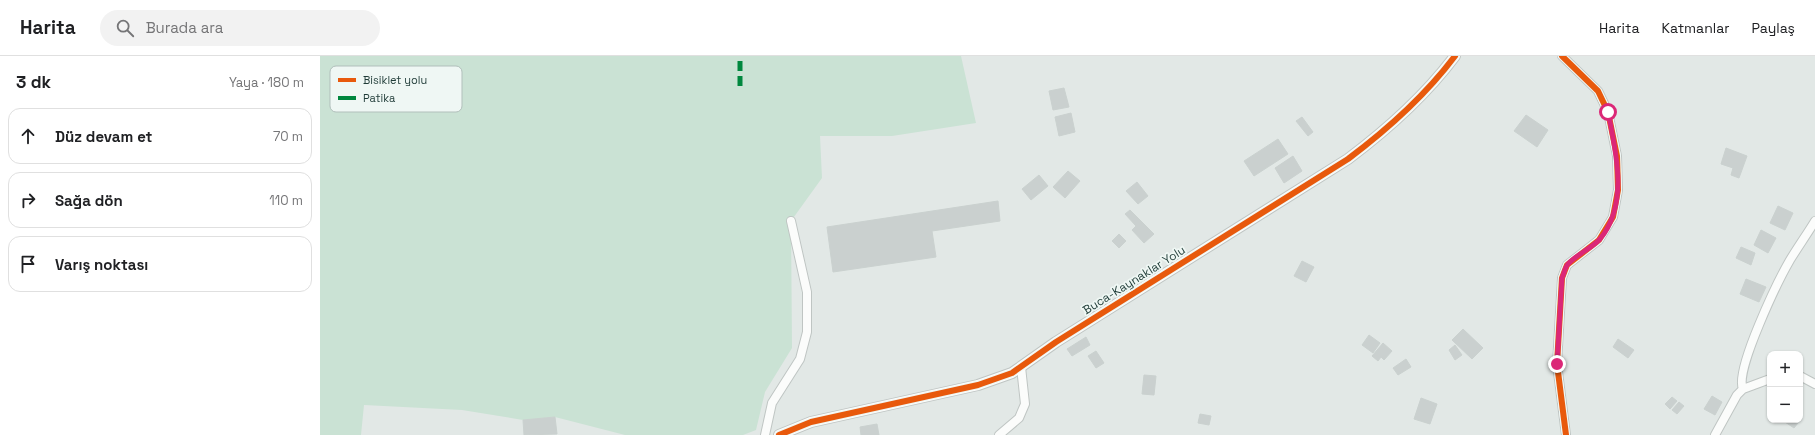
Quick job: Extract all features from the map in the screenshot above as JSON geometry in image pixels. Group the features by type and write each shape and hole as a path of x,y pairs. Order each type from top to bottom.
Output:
{"street":[{"name":"Buca-Kaynaklar Yolu","path":"779,435 811,422 978,385 1012,373 1056,342 1348,158 1380,134 1432,84 1455,56"},
{"path":"1562,56 1598,91 1608,112 1617,156 1618,190 1613,217 1599,240 1567,265 1562,278 1557,364 1566,435"},
{"path":"765,435 772,403 800,359 807,332 807,292 791,220"},
{"path":"1743,389 1741,380 1746,361 1766,307 1790,260 1815,221"},
{"path":"1000,435 1019,418 1025,404 1021,367"},
{"path":"1803,378 1815,384"},
{"path":"1715,435 1743,389 1767,380"}],"green space":[{"path":"320,56 961,56 976,123 892,136 820,136 822,178 791,221 792,348 765,392 756,430 743,435 625,435 555,417 523,420 462,410 364,405 361,435 320,435"}],"building":[{"path":"1064,88 1069,107 1053,110 1049,91"},
{"path":"1071,113 1075,132 1059,136 1055,117"},
{"path":"1526,115 1548,130 1537,147 1514,131"},
{"path":"1302,117 1313,132 1308,136 1296,121"},
{"path":"1278,139 1288,154 1254,176 1244,161"},
{"path":"1726,148 1747,156 1739,178 1731,175 1733,168 1721,164"},
{"path":"1293,156 1302,171 1284,183 1275,168"},
{"path":"1068,171 1080,181 1065,198 1053,187"},
{"path":"1039,175 1048,186 1031,200 1022,189"},
{"path":"1137,182 1148,196 1138,204 1126,191"},
{"path":"998,201 1000,221 932,231 936,257 833,272 827,227"},
{"path":"1778,206 1793,213 1785,230 1770,223"},
{"path":"1130,210 1154,234 1144,243 1132,230 1136,226 1125,214"},
{"path":"1761,230 1776,238 1768,253 1754,245"},
{"path":"1119,234 1126,241 1119,248 1112,241"},
{"path":"1741,247 1755,253 1751,265 1736,258"},
{"path":"1302,261 1314,267 1306,282 1294,276"},
{"path":"1746,279 1766,287 1759,302 1740,294"},
{"path":"1463,329 1483,348 1472,359 1452,340"},
{"path":"1369,335 1380,343 1373,353 1362,345"},
{"path":"1086,337 1090,345 1072,356 1067,349"},
{"path":"1618,339 1634,350 1628,358 1613,347"},
{"path":"1383,343 1392,351 1384,360 1381,357 1378,361 1372,356"},
{"path":"1455,345 1462,355 1455,360 1449,350"},
{"path":"1096,351 1104,363 1096,368 1088,356"},
{"path":"1406,359 1411,367 1398,375 1393,368"},
{"path":"1144,375 1156,376 1154,395 1142,394"},
{"path":"1712,396 1722,402 1715,415 1704,409"},
{"path":"1672,397 1677,401 1670,409 1665,404"},
{"path":"1421,398 1437,404 1430,424 1414,419"},
{"path":"1679,402 1684,406 1677,414 1672,410"},
{"path":"1200,414 1211,416 1209,425 1198,423"},
{"path":"555,417 557,434 524,435 523,420"},
{"path":"1786,423 1798,423 1794,428"},
{"path":"877,424 879,435 861,435 860,427"}],"marked path":[{"path":"740,56 740,86"}],"cycle path":[{"path":"779,435 811,422 978,385 1012,373 1056,342 1348,159 1377,136 1419,98 1455,56"},
{"path":"1562,56 1598,91 1608,112 1617,156 1618,190 1613,217 1599,240 1567,265 1562,278 1557,364 1566,435"}],"route":[{"path":"1557,364 1562,278 1567,265 1599,240 1613,217 1618,190 1617,156 1608,112"}]}
